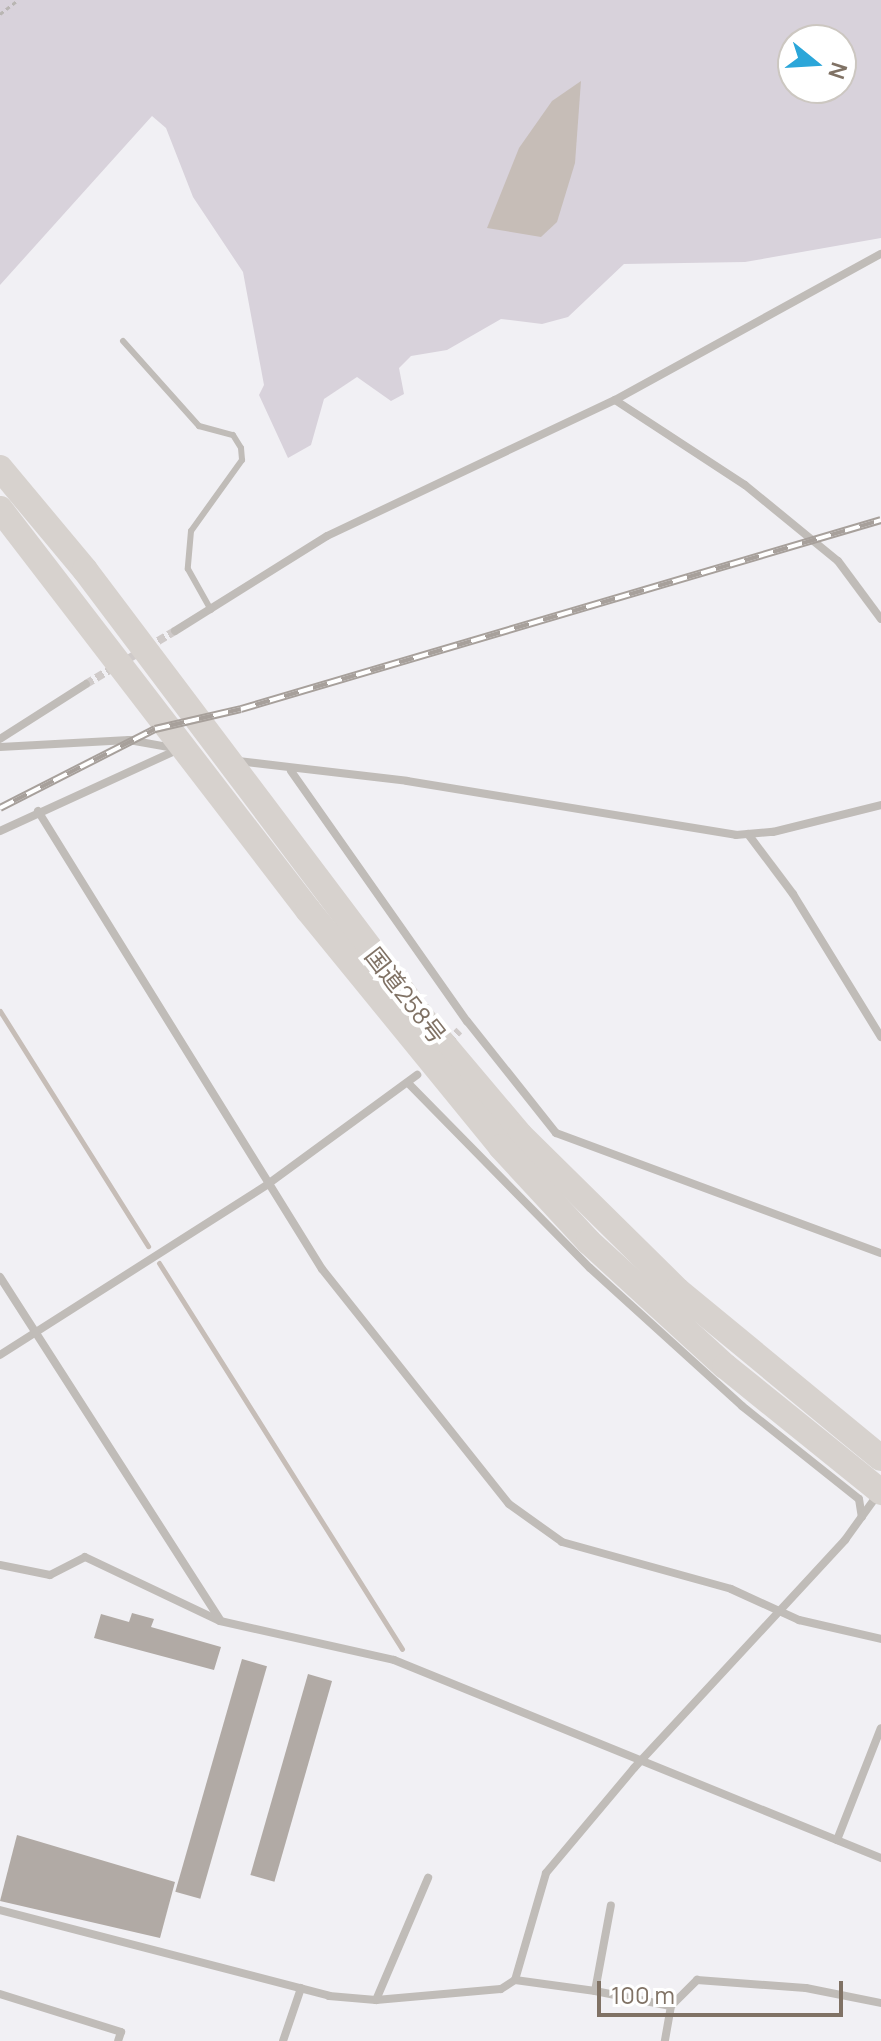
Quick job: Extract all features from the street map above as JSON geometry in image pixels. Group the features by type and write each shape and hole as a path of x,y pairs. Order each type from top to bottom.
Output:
{"highway":[{"name":"国道258号","path":"0,468 172,708 232,786 520,1135 677,1290 881,1458"},
{"name":"国道258号","path":"0,509 172,708"},
{"name":"国道258号","path":"232,786 433,1067 589,1242 725,1366 881,1491"}],"street":[{"path":"175,631 327,536 615,400 881,254"},
{"path":"615,400 745,485 838,561 881,619"},
{"path":"0,739 86,684"},
{"path":"0,747 129,740 291,771 407,781 543,807 748,834 881,805"},
{"path":"0,831 179,749"},
{"path":"291,771 467,1021 556,1133 881,1253"},
{"path":"38,811 322,1269 524,1519 562,1542 731,1589 774,1612 881,1639"},
{"path":"748,834 785,881 881,1037"},
{"path":"459,1031 467,1021"},
{"path":"0,1355 268,1184 409,1084 417,1075"},
{"path":"409,1084 590,1268 742,1406 859,1499 862,1517"},
{"path":"0,1277 220,1621"},
{"path":"515,1980 546,1873 642,1760 862,1517 881,1491"},
{"path":"0,1565 50,1575 85,1557 220,1621 394,1660 881,1858"},
{"path":"837,1840 881,1728"},
{"path":"376,2000 428,1878"},
{"path":"595,1991 611,1905"},
{"path":"0,1910 301,1988 376,2000 501,1989 515,1980 671,2006"},
{"path":"665,2041 671,2006 697,1980 806,1988 881,2003"},
{"path":"283,2041 301,1988"},
{"path":"0,1994 121,2032 118,2041"}],"lane":[{"path":"123,341 199,426 233,435 241,448 242,460 191,531 188,569 211,610"}],"path":[{"path":"0,14 18,0"}],"shaded area":[{"path":"0,0 881,0 881,238 745,262 624,264 568,317 542,324 501,319 447,350 411,356 399,368 404,394 391,401 357,377 324,399 311,445 288,458 259,395 264,385 243,272 193,197 166,128 152,116 0,285"},
{"path":"581,81 575,163 557,222 541,237 487,228 519,148 552,101"}],"building":[{"path":"132,1613 154,1619 151,1627 221,1647 214,1670 94,1638 101,1614 129,1622"},
{"path":"242,1659 267,1666 200,1899 175,1892"},
{"path":"308,1674 332,1681 274,1882 250,1875"},
{"path":"17,1835 175,1882 160,1938 0,1901"}],"waterway":[{"path":"0,1011 148,1246"},
{"path":"159,1263 402,1649"}],"tunnel":[{"path":"86,684 175,631"},
{"path":"448,1042 459,1031"}],"railway":[{"path":"0,808 155,729 241,709 881,520"}]}
